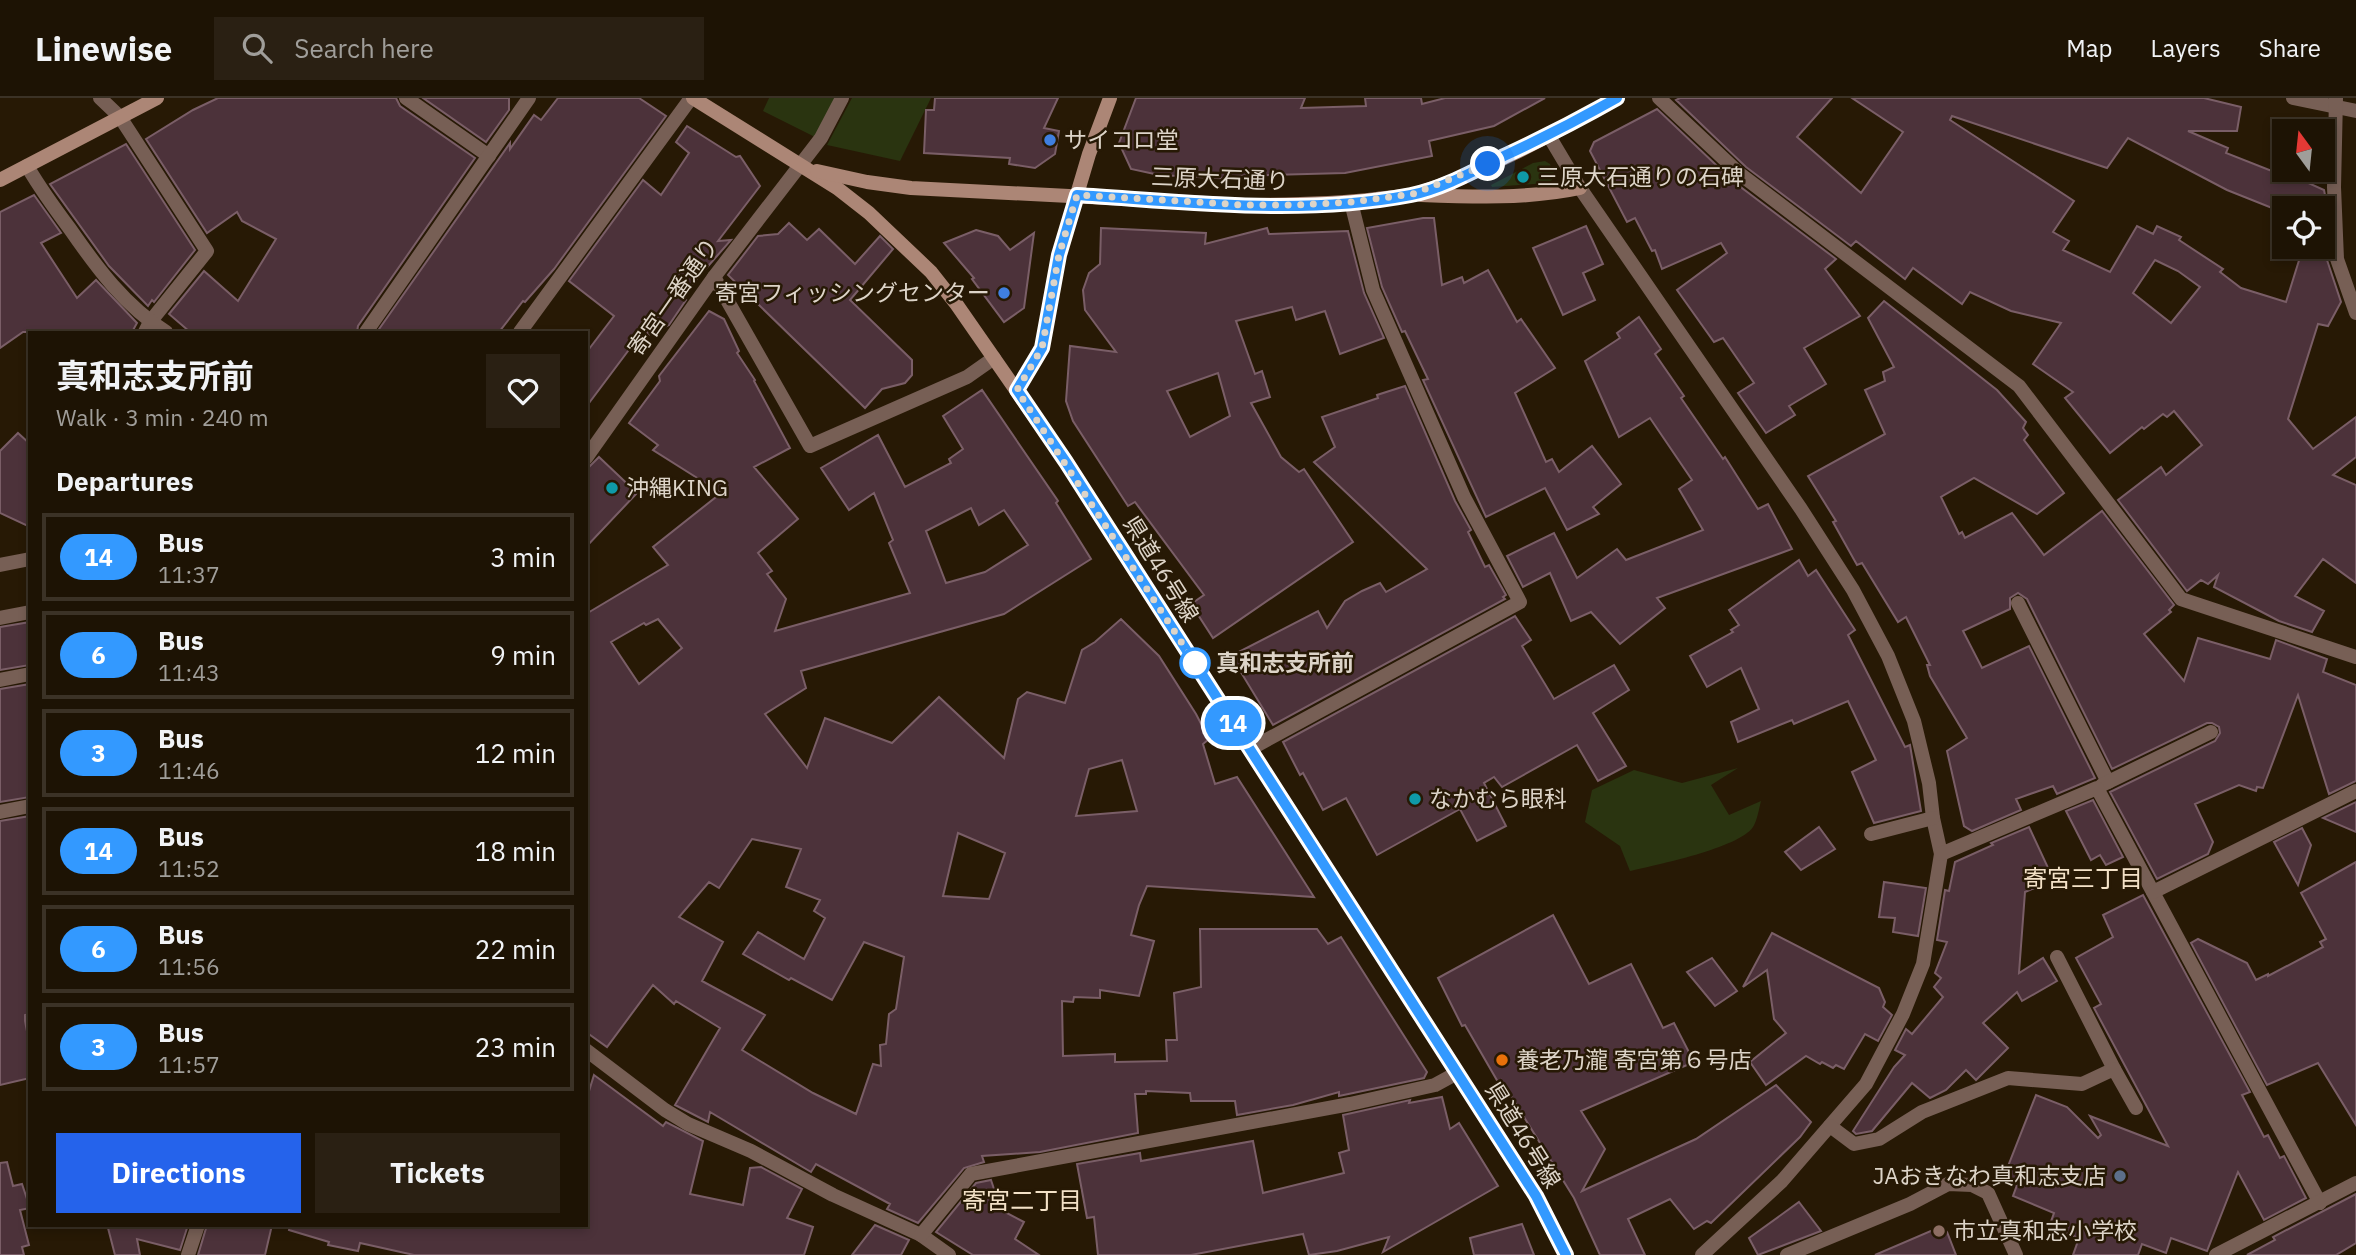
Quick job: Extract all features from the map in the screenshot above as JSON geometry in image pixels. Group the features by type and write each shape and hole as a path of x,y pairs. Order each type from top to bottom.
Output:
{"street":[{"path":"27,166 105,279 147,327 207,251 120,117 100,98"},
{"path":"0,180 157,98"},
{"path":"406,98 489,156"},
{"path":"367,331 529,98"},
{"path":"521,331 692,98"},
{"name":"県道46号線","path":"692,98 837,188 869,213 932,272 1066,462 1536,1196 1566,1255"},
{"name":"寄宮一番通り","path":"588,455 714,276 821,138 842,98"},
{"path":"1017,390 1042,348 1059,255 1095,137 1110,98"},
{"name":"三原大石通り","path":"801,165 821,172 889,186 1244,205 1351,202 1413,194 1470,173 1617,98"},
{"path":"1660,98 1740,174 2019,386 2181,599 2356,657"},
{"path":"2293,98 2335,102 2356,111"},
{"path":"2335,102 2337,259 2356,313"},
{"path":"1549,135 1580,188 1801,509 1853,590 1888,656 1914,721 1929,783 1941,854 1923,964 1903,1014 1866,1084 1782,1181 1702,1255"},
{"path":"1413,194 1467,197 1562,192 1580,188"},
{"path":"1250,749 1520,602 1464,497 1373,290 1351,202"},
{"path":"714,276 810,446 967,377 995,358"},
{"path":"0,565 28,559"},
{"path":"2018,603 2152,892 2320,1203"},
{"path":"0,618 28,612"},
{"path":"0,680 28,674"},
{"path":"1941,854 2103,785 2211,732"},
{"path":"2152,892 2356,791"},
{"path":"0,812 28,806"},
{"path":"1871,834 1933,818"},
{"path":"2057,957 2136,1108"},
{"path":"588,1051 664,1110 688,1124 751,1151 833,1195 921,1235 949,1255"},
{"path":"1830,1126 1854,1144 1879,1139 1922,1112 2008,1078 2082,1084 2114,1069"},
{"path":"921,1235 971,1174 1350,1104 1435,1085 1457,1073"},
{"path":"1787,1255 1910,1204 1948,1184 1972,1185 1988,1193 2016,1255"},
{"path":"2216,1255 2356,1184"},
{"path":"188,1255 197,1227"}],"green space":[{"path":"769,98 835,98 815,137 763,111"},
{"path":"852,98 931,98 900,161 827,145"},
{"path":"1545,161 1550,164 1554,173 1548,183 1491,185 1533,163"},
{"path":"1738,768 1711,785 1729,815 1761,801 1757,818 1745,835 1715,849 1630,871 1620,846 1585,822 1592,790 1634,770 1682,783"}],"building":[{"path":"218,98 396,98 400,106 475,158 358,326 357,331 189,331 169,314 204,271 238,301 276,239 242,221 237,212 207,233 146,139"},
{"path":"423,98 509,98 509,110 486,142"},
{"path":"558,98 639,98 666,116 554,269 525,302 523,301 500,331 378,331 510,143 510,149 534,115 541,120"},
{"path":"935,98 1058,98 1044,128 1059,131 1055,154 1035,168 1009,164 1010,158 924,153 926,110 934,110"},
{"path":"1136,98 1305,98 1301,108 1366,106 1365,98 1421,98 1422,104 1445,98 1545,98 1494,126 1429,141 1432,156 1345,173 1235,176 1235,179 1159,175 1131,169 1119,143"},
{"path":"1832,98 1797,137 1861,193 1903,132 1852,98 2204,98 2241,107 2237,131 2188,131 2228,148 2226,153 2272,171 2272,182 2306,182 2324,190 2325,196 2272,196 2272,208 2227,190 2128,138 2107,168 1952,116 1950,120 2074,201 2053,232 2069,241 2063,250 2110,272 2137,226 2153,234 2157,226 2181,237 2179,240 2223,269 2220,272 2241,288 2286,302 2299,259 2327,260 2341,302 2328,326 2318,324 2288,419 2313,449 2356,417 2356,457 2333,475 2356,485 2356,583 2323,559 2295,596 2324,611 2312,632 2279,621 2214,587 2218,575 2208,584 2201,580 2187,591 2118,500 2161,467 2166,475 2202,445 2174,411 2167,417 2163,414 2144,429 2142,427 2110,453 2065,398 2073,392 2033,364 2061,323 2011,311 1970,292 1962,304 1913,268 1905,279 1856,241 1851,246 1746,167 1676,100","holes":["2155,260 2178,271 2200,287 2171,323 2133,293"]},
{"path":"1657,109 1734,182 1836,259 1825,269 1860,316 1804,348 1826,384 1789,406 1795,415 1766,433 1738,393 1754,383 1723,338 1714,342 1677,290 1727,253 1721,243 1662,269 1655,250 1652,251 1635,218 1627,222 1590,151 1594,142"},
{"path":"687,126 736,157 740,156 760,186 718,241 731,240 681,297 686,300 669,325 648,335 646,327 588,404 588,350 614,316 569,281 643,180 661,195 689,153 676,142"},
{"path":"126,144 195,250 148,306 109,266 50,184"},
{"path":"34,195 61,233 41,243 77,298 96,280 137,323 133,331 28,331 0,348 0,212"},
{"path":"1434,218 1442,285 1462,277 1464,283 1488,270 1517,322 1521,319 1555,368 1515,393 1546,462 1552,459 1559,472 1592,446 1621,484 1593,507 1599,514 1567,530 1545,488 1486,517 1423,380 1428,379 1405,331 1402,332 1382,287 1367,228"},
{"path":"789,223 807,240 819,229 855,264 880,236 893,249 850,300 912,360 912,375 905,383 882,389 865,408 728,275 758,236 778,234"},
{"path":"1586,226 1603,264 1583,273 1595,300 1563,315 1533,248"},
{"path":"1101,228 1206,233 1205,244 1267,228 1269,234 1348,231 1364,293 1384,338 1340,354 1325,311 1296,320 1292,307 1236,321 1255,374 1262,371 1270,397 1251,403 1281,457 1299,472 1304,469 1353,542 1213,638 1191,604 1204,595 1135,502 1128,506 1073,421 1066,401 1070,346 1116,352 1085,310 1083,290 1089,273 1100,264","holes":["1218,373 1230,416 1190,437 1167,391"]},
{"name":"寄宮フィッシングセンター","path":"976,230 998,236 1010,250 1034,233 1024,308 1004,322 972,279 974,278 944,243"},
{"path":"1884,301 1997,390 2026,422 2023,428 2028,435 2024,440 2064,493 2037,514 1974,478 1941,497 1959,534 1962,532 1965,538 2012,513 2044,555 2102,511 2174,605 2169,610 2171,612 2144,634 2184,681 2198,638 2270,659 2276,640 2327,659 2323,672 2356,685 2356,781 2329,794 2298,695 2263,788 2257,787 2256,791 2239,785 2195,804 2213,842 2208,854 2157,879 2110,792 2215,741 2220,733 2219,727 2207,723 2112,769 2027,599 2018,593 2010,598 2010,609 1963,631 1982,668 2029,646 2095,778 2057,794 2053,786 2016,799 2021,810 1972,831 1964,826 1947,751 1967,738 1930,676 1927,665 1930,665 1906,617 1898,622 1862,563 1857,565 1833,522 1836,521 1808,476 1885,434 1865,390 1885,381 1883,372 1894,367 1868,318"},
{"path":"709,311 724,319 739,351 737,353 755,380 790,448 754,467 798,519 758,553 772,571 767,574 786,599 775,631 910,593 889,543 893,540 874,493 849,510 821,468 878,435 905,487 951,463 949,459 963,449 943,416 982,390 1058,501 1056,503 1091,559 1004,614 801,671 806,688 765,714 807,768 825,718 892,743 939,697 1004,758 1018,699 1027,692 1065,703 1082,650 1121,619 1159,656 1196,714 1209,739 1203,744 1215,784 1237,777 1314,897 1147,886 1131,935 1154,941 1139,996 1100,990 1100,998 1074,997 1073,1002 1062,1001 1063,1056 1115,1054 1115,1062 1167,1061 1166,1040 1177,1040 1174,993 1201,987 1200,929 1317,929 1328,944 1341,937 1427,1072 1424,1078 1339,1096 1339,1092 1293,1105 1237,1115 1235,1101 1191,1101 1190,1093 1146,1091 1146,1094 1135,1094 1138,1133 1040,1152 982,1156 984,1162 964,1168 918,1223 887,1209 890,1204 816,1164 811,1172 710,1112 708,1122 675,1105 720,1028 676,1001 674,1004 653,985 607,1047 588,1033 588,613 668,565 653,547 721,493 653,450 658,445 629,423 660,381 659,376","holes":["971,508 979,525 1004,510 1028,545 985,572 946,583 926,531","658,619 682,648 639,684 611,642 644,623 646,625","1122,760 1137,811 1076,816 1089,769","958,833 1005,853 989,899 943,896","752,839 801,849 786,887 820,900 814,911 825,918 804,959 758,932 743,954 832,1000 864,942 904,957 896,1009 889,1014 886,1044 880,1045 881,1066 873,1064 856,1114 813,1093 742,1050 765,1015 702,981 723,942 679,917 709,882 719,888"]},
{"path":"1639,317 1661,349 1655,354 1684,396 1681,398 1723,459 1725,457 1758,509 1768,504 1792,549 1657,598 1665,608 1620,644 1591,612 1571,621 1550,573 1523,587 1507,556 1554,533 1577,578 1617,549 1626,560 1703,530 1679,489 1692,480 1650,418 1619,437 1585,361 1620,338 1617,333"},
{"path":"1405,386 1455,501 1471,530 1468,532 1485,567 1489,565 1506,595 1503,597 1505,599 1273,725 1231,656 1318,611 1327,628 1345,601 1380,583 1386,592 1427,569 1314,462 1335,447 1322,417"},
{"path":"18,433 28,442 28,526 0,513 0,451"},
{"path":"599,457 637,493 588,545 588,468"},
{"path":"1799,560 1808,576 1816,570 1855,630 1848,635 1905,747 1910,745 1921,811 1874,823 1852,772 1876,760 1848,701 1794,724 1792,720 1738,742 1731,722 1759,709 1741,668 1707,687 1690,656 1733,632 1731,630 1739,625 1729,610"},
{"path":"1515,616 1531,640 1522,646 1554,699 1614,665 1629,690 1593,713 1626,766 1598,781 1577,745 1502,787 1494,777 1484,783 1506,826 1477,841 1460,809 1377,855 1346,798 1323,810 1283,742"},
{"path":"28,622 28,665 0,670 0,627"},
{"path":"28,684 28,797 0,802 0,689"},
{"path":"2093,800 2123,857 2106,865 2100,855 2091,860 2066,811"},
{"path":"2356,802 2356,832 2323,818"},
{"path":"28,816 28,1014 25,1015 25,1021 28,1037 28,1078 0,1085 0,821"},
{"path":"1819,827 1835,849 1801,870 1785,852"},
{"path":"2029,827 2050,872 2035,880 2037,887 2025,892 2019,973 2043,958 2057,981 2022,1001 2017,992 1983,1023 2008,1048 1976,1080 1966,1070 1946,1090 1930,1098 1912,1083 1872,1131 1856,1134 1853,1131 1894,1067 1905,1055 1895,1050 1906,1029 1912,1034 1943,997 1934,987 1941,978 1935,973 1947,942 1937,940 1945,890 1949,891 1955,862"},
{"path":"2302,828 2311,845 2298,885 2274,842"},
{"path":"2356,862 2356,1125 2318,1063 2267,1085 2191,943 2198,939 2247,963 2256,980 2268,976 2323,947 2320,942 2326,939 2301,893"},
{"path":"1884,882 1926,888 1918,936 1893,932 1895,918 1879,917"},
{"path":"2143,895 2250,1092 2242,1095 2264,1137 2268,1135 2280,1158 2284,1156 2306,1198 2264,1220 2238,1172 2207,1251 2171,1238 2166,1253 2142,1244 2138,1255 2073,1255 2079,1238 2049,1227 2054,1213 2013,1196 2017,1185 2003,1179 2036,1095 2067,1107 2098,1138 2101,1135 2090,1116 2168,1146 2094,1008 2101,1004 2076,958 2113,937 2103,915"},
{"path":"1553,915 1589,984 1631,964 1663,1028 1674,1023 1694,1062 1581,1111 1605,1149 1582,1191 1696,1139 1776,1085 1811,1122 1800,1137 1711,1223 1707,1221 1694,1229 1670,1199 1628,1219 1645,1255 1600,1255 1574,1198 1501,1080 1498,1082 1465,1025 1462,1026 1438,978"},
{"path":"1772,933 1879,988 1885,1002 1883,1007 1892,1015 1878,1041 1865,1034 1844,1069 1836,1065 1833,1068 1822,1062 1820,1064 1806,1056 1766,1085 1750,1062 1786,1033 1774,1019 1767,970 1743,987"},
{"path":"1712,958 1737,991 1715,1006 1687,972"},
{"path":"594,1075 663,1126 666,1122 703,1141 690,1194 743,1205 750,1168 761,1167 802,1189 787,1218 813,1227 804,1255 414,1255 360,1243 358,1251 328,1245 329,1242 289,1230 290,1227 588,1227 588,1094"},
{"path":"1442,1097 1450,1129 1459,1123 1498,1186 1383,1252 1389,1237 1337,1251 1309,1255 1303,1234 1191,1255 1098,1255 1094,1217 1087,1218 1077,1164 1140,1153 1141,1161 1253,1141 1263,1193 1344,1173 1339,1153 1349,1150 1343,1115 1410,1100 1409,1103"},
{"path":"7,1162 13,1186 22,1184 28,1202 28,1208 20,1210 29,1245 22,1247 24,1255 0,1255 0,1163"},
{"path":"991,1180 1001,1210 1024,1222 1015,1239 1039,1255 973,1255 936,1232 976,1183"},
{"path":"2356,1194 2356,1243 2336,1255 2247,1255 2275,1240 2273,1237"},
{"path":"1799,1202 1821,1231 1758,1255 1749,1238"},
{"path":"1522,1224 1534,1255 1474,1255 1470,1238"},
{"path":"875,1225 909,1240 901,1255 852,1255"},
{"path":"187,1227 180,1250 137,1239 140,1255 115,1255 108,1228"},
{"path":"206,1227 272,1227 265,1255 198,1255"},
{"path":"1940,1227 1943,1233 1947,1232 1956,1255 1875,1255"}],"bus line":[{"name":"14","path":"1566,1255 1536,1196 1066,462 1017,390 1042,348 1059,255 1077,195 1217,204 1297,205 1351,202 1413,194 1470,173 1617,98"}],"place":[{"name":"サイコロ堂","path":"1050,140"},
{"name":"三原大石通りの石碑","path":"1523,177"},
{"name":"寄宮フィッシングセンター","path":"1004,293"},
{"name":"沖縄KING","path":"612,488"},
{"name":"真和志支所前","path":"1195,663"},
{"name":"なかむら眼科","path":"1415,799"},
{"name":"養老乃瀧 寄宮第６号店","path":"1502,1060"},
{"name":"JAおきなわ真和志支店","path":"2120,1176"},
{"name":"市立真和志小学校","path":"1939,1231"}],"district":[{"name":"寄宮三丁目","path":"2083,879"},
{"name":"寄宮二丁目","path":"1022,1201"}],"route":[{"path":"1195,663 1017,390 1042,348 1059,255 1077,195 1244,205 1351,202 1413,194 1488,164"}]}
